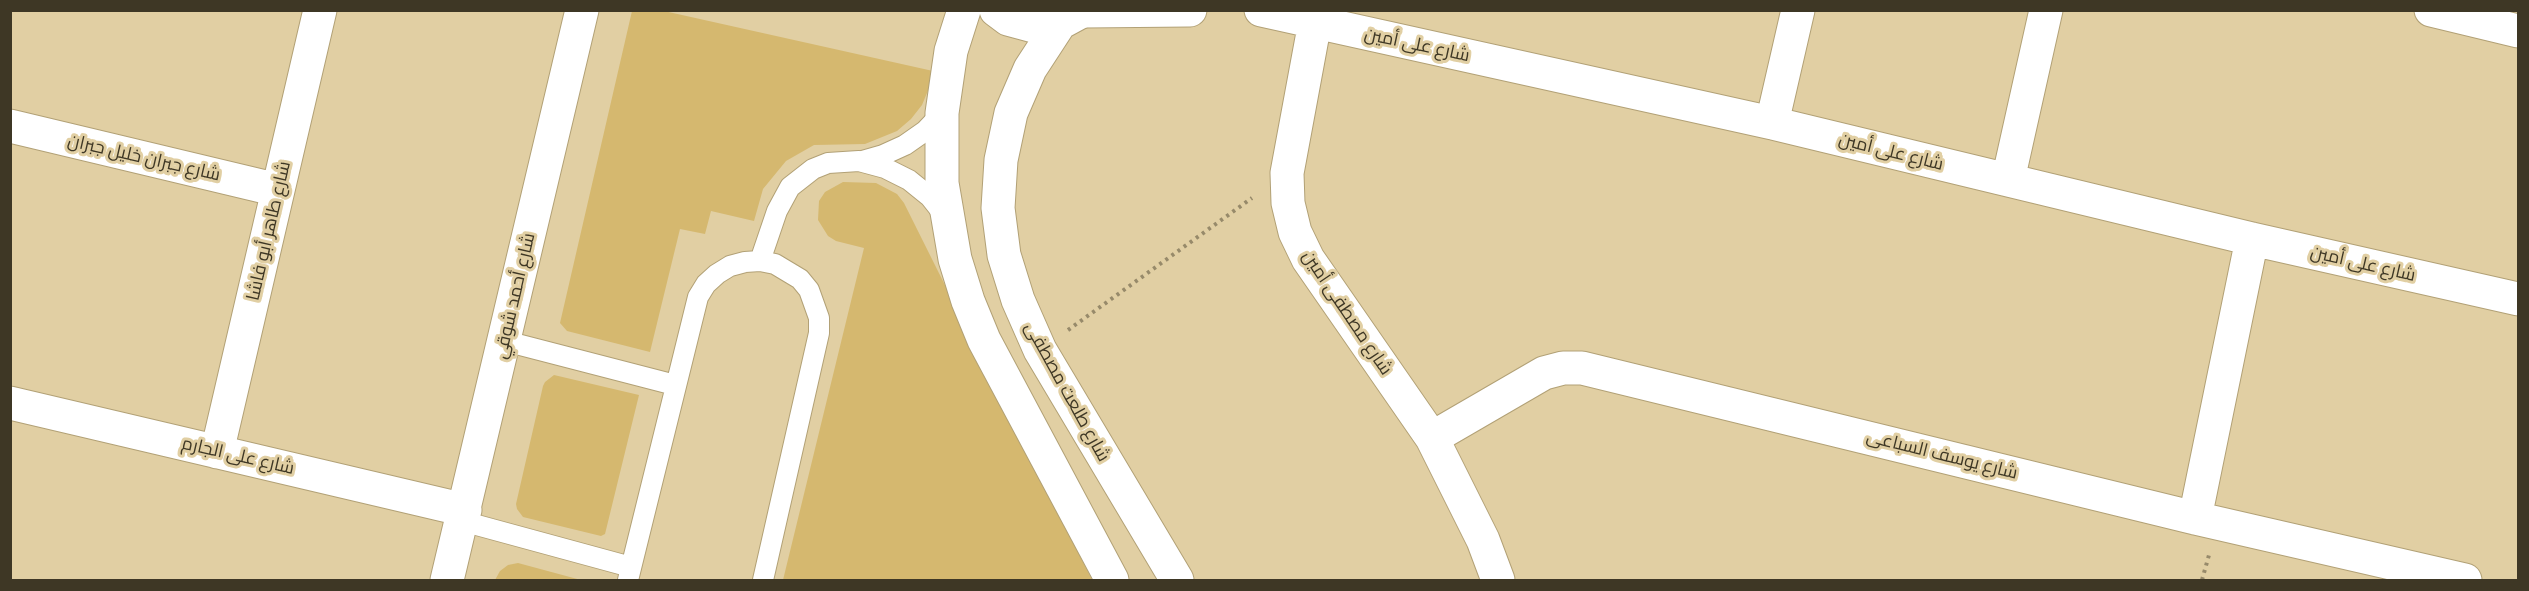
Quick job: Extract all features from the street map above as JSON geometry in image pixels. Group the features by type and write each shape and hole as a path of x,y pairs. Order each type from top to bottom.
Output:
{"street":[{"name":"شارع طاهر أبو فاشا","path":"217,452 320,10"},
{"name":"شارع أحمد شوقي","path":"447,580 582,10"},
{"path":"964,10 951,51 942,113 942,183 946,218 955,260 984,340 1112,580"},
{"path":"996,10 1008,19 1034,26 1076,15 1190,10"},
{"name":"شارع على أمين","path":"1261,10 1772,123 2252,239 2518,299"},
{"path":"1772,123 1798,10"},
{"path":"2008,180 2046,10"},
{"path":"2431,10 2518,31"},
{"name":"شارع طلعت مصطفى","path":"1076,15 1030,69 1011,113 1001,160 999,184 998,208 1004,255 1018,300 1040,350 1177,580"},
{"name":"شارع مصطفى أمين","path":"1315,22 1287,173 1288,203 1295,232 1308,259 1432,438 1483,540 1498,580"},
{"name":"شارع جبران خليل جبران","path":"10,126 278,190"},
{"path":"2195,518 2252,239"},
{"name":"شارع يوسف السباعى","path":"1432,438 1544,373 1563,368 1582,368 2195,518 2465,580"},
{"name":"شارع على الجارم","path":"10,403 217,452 463,515"}],"lane":[{"path":"760,261 777,211 790,187 813,169 828,164 859,161 883,155 905,145 925,131 942,113"},
{"path":"859,161 885,168 909,180 930,197 946,218"},
{"path":"463,515 630,574 698,297 706,284 730,266 760,261 775,264 800,279 809,290 819,318 819,333 763,580"},
{"path":"505,340 675,385"}],"path":[{"path":"1040,350 1287,173"}],"shaded area":[{"path":"632,11 664,11 933,71 922,105 897,131 865,144 814,145 786,161 763,189 754,221 711,211 705,234 680,229 650,352 567,331 560,323"},
{"path":"843,182 876,183 897,194 904,203 1092,580 783,580 864,248 836,241 828,236 818,220 819,201 825,192"},
{"path":"554,375 639,395 605,534 601,536 523,517 517,509 516,504 543,386"},
{"path":"518,563 581,580 495,580 500,571 508,565"}]}
